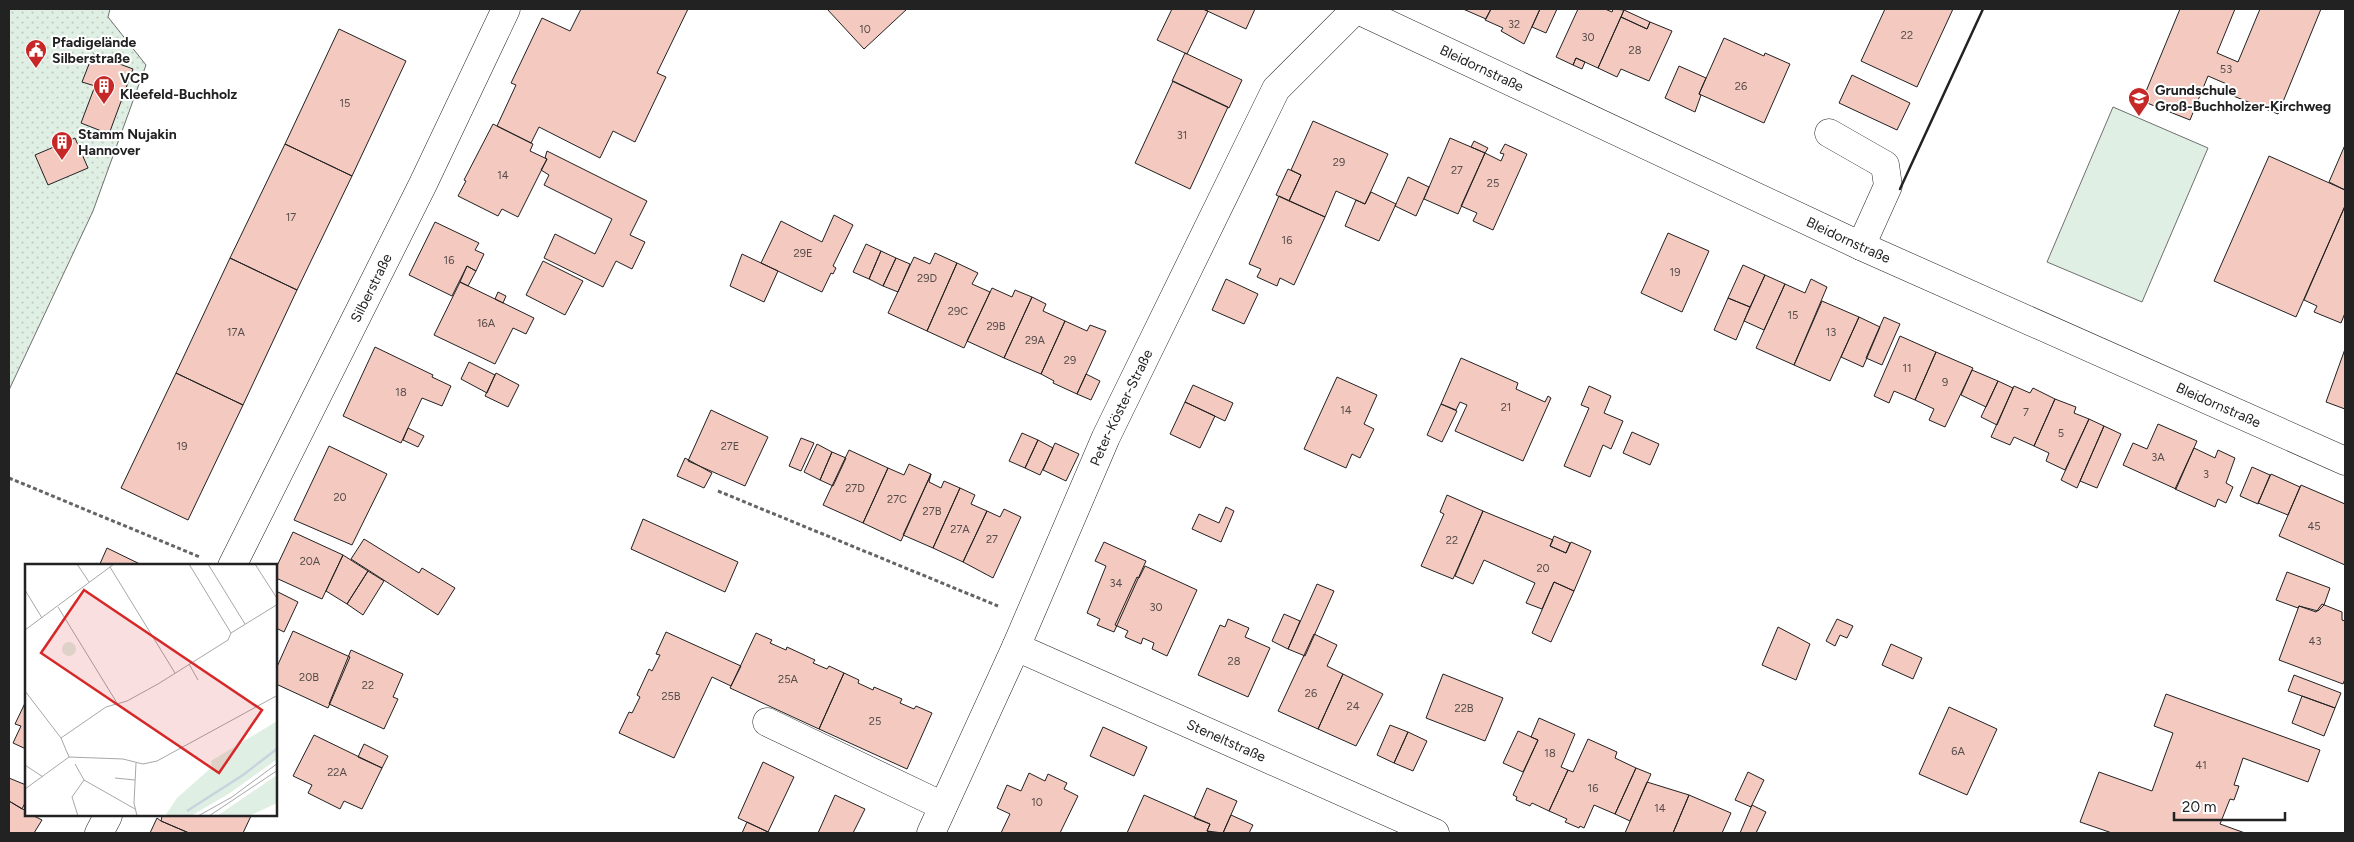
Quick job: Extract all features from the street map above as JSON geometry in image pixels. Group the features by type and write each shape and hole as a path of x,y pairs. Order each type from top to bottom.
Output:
{"street":[{"name":"Silberstraße","path":"233,564 423,184 506,9"},
{"name":"Bleidornstraße","path":"1356,9 1860,246 2345,461"},
{"name":"Peter-Köster-Straße","path":"931,833 1016,647 1106,437 1276,89 1356,9"},
{"path":"1829,133 1885,164 1888,186 1860,246"},
{"name":"Steneltstraße","path":"1016,647 1435,833"},
{"path":"767,722 943,806"},
{"path":"99,833 107,817"}],"path":[{"path":"9,478 202,558"},
{"path":"718,491 1028,618"}],"green space":[{"path":"9,9 110,9 108,17 146,65 93,211 9,390"},
{"path":"2113,107 2208,148 2142,302 2047,262"}],"building":[{"path":"581,9 688,9 657,73 666,77 635,142 613,131 600,158 539,127 531,143 497,126 516,85 511,83 542,18 570,31"},
{"path":"827,9 907,9 864,49"},
{"path":"1172,9 1203,9 1208,11 1187,54 1157,40"},
{"path":"1203,9 1255,9 1246,29"},
{"path":"1463,9 1491,9 1486,19"},
{"path":"1491,9 1540,9 1524,44 1501,31 1503,28 1485,20"},
{"path":"1540,9 1557,9 1546,33 1532,27"},
{"path":"1578,9 1605,9 1612,12 1613,9 1624,10 1598,68 1576,58 1573,65 1556,57"},
{"path":"1885,9 1953,9 1917,87 1861,61"},
{"path":"2180,9 2235,9 2217,53 2238,62 2260,9 2321,9 2278,114 2226,93 2229,85 2208,76 2190,120 2142,101"},
{"path":"1624,10 1650,22 1647,29 1621,17"},
{"path":"1621,17 1647,29 1650,22 1672,31 1649,81 1621,69 1617,77 1598,68"},
{"path":"339,29 406,61 352,176 285,144"},
{"path":"1724,38 1764,56 1765,53 1790,64 1764,123 1699,94"},
{"path":"1185,53 1242,80 1229,108 1172,81"},
{"name":"VCP Kleefeld-Buchholz","path":"93,54 133,69 109,134 81,123 95,86 82,82"},
{"path":"1576,58 1585,62 1582,69 1573,65"},
{"path":"1679,66 1706,78 1699,94 1701,95 1695,112 1665,98"},
{"path":"1852,75 1910,103 1897,130 1839,103"},
{"path":"1173,81 1228,107 1190,189 1135,163"},
{"path":"1313,121 1388,154 1365,204 1336,191 1325,217 1289,201 1301,175 1291,170"},
{"path":"493,124 533,144 530,151 547,159 518,217 502,209 498,216 458,196 466,181 464,180"},
{"name":"Stamm Nujakin Hannover","path":"75,138 88,168 48,185 35,155"},
{"path":"1450,138 1485,153 1458,214 1424,199"},
{"path":"1474,141 1488,148 1485,153 1471,147"},
{"path":"285,144 352,176 297,290 230,258"},
{"path":"1505,144 1527,154 1493,230 1473,221 1477,213 1461,206 1485,153 1501,161 1504,154 1500,153"},
{"path":"2345,145 2345,190 2329,182"},
{"path":"547,151 647,201 630,235 645,242 632,269 616,261 603,287 544,258 555,234 595,254 612,219 544,185 549,175 541,170 547,159 545,158"},
{"path":"2269,156 2345,190 2345,206 2296,317 2214,281"},
{"path":"1288,169 1301,175 1289,201 1276,195"},
{"path":"1408,177 1429,187 1416,216 1395,206"},
{"path":"1371,192 1396,204 1379,241 1345,226 1356,200 1365,204"},
{"path":"1279,196 1325,217 1294,285 1280,278 1277,286 1257,277 1261,269 1249,264"},
{"path":"2345,206 2345,313 2341,323 2314,312 2317,306 2304,300"},
{"path":"834,215 853,225 833,266 836,268 833,274 831,273 822,292 761,263 781,221 822,242"},
{"path":"435,222 479,243 475,250 484,254 476,271 467,266 452,296 409,275"},
{"path":"1668,233 1709,251 1682,312 1641,293"},
{"path":"866,244 881,251 869,279 853,272"},
{"path":"881,251 896,258 883,286 869,279"},
{"path":"935,253 957,263 927,331 888,313 914,257 930,264"},
{"path":"742,254 778,271 764,302 730,286"},
{"path":"230,258 297,290 243,405 176,373"},
{"path":"896,258 910,264 898,292 883,286"},
{"path":"543,261 583,281 565,315 526,295"},
{"path":"957,263 978,273 972,284 990,292 964,348 927,331"},
{"path":"1743,265 1765,275 1750,307 1728,298"},
{"path":"467,266 476,271 468,286 460,282"},
{"path":"1765,275 1785,284 1764,330 1744,321"},
{"path":"1226,279 1258,294 1244,324 1212,310"},
{"path":"1811,279 1827,287 1794,365 1756,348 1785,284 1805,293"},
{"path":"460,282 534,318 526,334 513,328 495,364 434,335"},
{"path":"992,288 1012,297 1015,290 1032,297 1004,358 967,341"},
{"path":"498,292 506,296 503,303 495,299"},
{"path":"1032,297 1046,304 1043,311 1065,321 1041,374 1004,358"},
{"path":"1728,298 1750,307 1736,340 1714,330"},
{"path":"1822,301 1859,317 1830,381 1794,365"},
{"path":"1859,317 1880,327 1863,367 1841,357"},
{"path":"1884,317 1900,324 1882,365 1866,358"},
{"path":"1065,321 1087,331 1090,325 1106,331 1077,394 1053,383 1054,381 1041,374"},
{"path":"1900,336 1936,352 1915,400 1894,391 1889,403 1874,396"},
{"path":"375,347 433,375 432,377 451,386 442,406 422,398 401,443 343,416"},
{"path":"2345,349 2345,409 2326,402"},
{"path":"1936,352 1973,368 1945,427 1929,420 1934,409 1915,400"},
{"path":"1461,358 1518,383 1516,389 1545,402 1548,396 1551,398 1523,461 1455,431 1467,405 1460,402 1456,410 1441,404"},
{"path":"469,362 495,375 487,393 461,379"},
{"path":"1972,370 1998,381 1986,407 1961,395"},
{"path":"176,373 243,405 188,520 121,488"},
{"path":"496,373 519,385 508,407 485,396"},
{"path":"1086,374 1100,381 1091,400 1077,394"},
{"path":"1337,377 1377,395 1364,424 1374,429 1360,458 1352,454 1346,468 1304,449"},
{"path":"1998,381 2013,388 1997,425 1981,417"},
{"path":"1193,385 1233,403 1225,421 1185,402"},
{"path":"1589,386 1611,396 1604,413 1623,421 1611,449 1603,445 1590,477 1564,466 1589,408 1581,405"},
{"path":"2014,386 2030,393 2033,388 2055,399 2034,446 2014,437 2010,445 1991,437"},
{"path":"2055,399 2076,407 2074,413 2089,419 2065,470 2046,461 2049,453 2034,446"},
{"path":"1185,402 1215,416 1200,448 1170,434"},
{"path":"1441,404 1457,411 1442,442 1427,435"},
{"path":"711,410 768,437 745,486 688,461"},
{"path":"2089,419 2104,426 2077,488 2061,480"},
{"path":"2158,424 2197,441 2176,489 2123,465 2133,443 2147,449"},
{"path":"2104,426 2121,434 2097,488 2080,481"},
{"path":"408,428 424,436 418,447 403,440"},
{"path":"1632,432 1659,444 1650,465 1623,453"},
{"path":"1022,433 1038,440 1025,468 1009,461"},
{"path":"801,438 814,443 801,471 789,466"},
{"path":"1038,440 1053,448 1040,475 1025,468"},
{"path":"1055,443 1079,454 1066,481 1043,470"},
{"path":"817,444 832,452 820,480 804,472"},
{"path":"329,446 387,474 352,545 294,520"},
{"path":"2194,448 2215,458 2218,450 2235,458 2226,483 2233,487 2226,503 2218,499 2215,507 2175,489"},
{"path":"849,450 888,468 863,523 823,505"},
{"path":"832,452 846,458 833,486 820,480"},
{"path":"685,458 712,473 704,488 677,476"},
{"path":"909,464 931,474 901,541 863,523 888,468 904,475"},
{"path":"2252,467 2270,475 2258,504 2240,496"},
{"path":"931,474 929,482 941,488 944,481 960,488 933,548 903,535"},
{"path":"2271,474 2300,487 2288,515 2258,503"},
{"path":"2301,485 2345,504 2345,565 2279,536"},
{"path":"960,488 975,495 971,504 987,511 963,562 933,548"},
{"path":"1447,495 1483,511 1453,579 1421,566 1444,514 1440,512"},
{"path":"1226,507 1234,511 1221,542 1192,529 1199,514 1219,523"},
{"path":"1004,509 1021,517 993,578 963,562 987,511 1000,517"},
{"path":"1483,511 1553,540 1550,546 1566,553 1571,542 1591,551 1574,591 1554,582 1542,609 1526,603 1535,583 1484,560 1473,584 1455,576"},
{"path":"643,519 738,562 725,592 631,549"},
{"path":"293,532 343,555 322,599 278,579 278,564"},
{"path":"1554,536 1570,543 1566,553 1550,546"},
{"path":"364,539 419,573 422,568 455,588 438,615 351,559"},
{"path":"1104,542 1146,561 1114,632 1097,625 1100,619 1087,613 1106,566 1095,561"},
{"path":"107,548 140,564 100,564"},
{"path":"343,555 368,571 347,604 326,591"},
{"path":"1145,566 1197,590 1167,656 1152,649 1154,643 1143,638 1141,644 1125,637 1128,631 1115,625 1137,577 1139,578"},
{"path":"368,571 384,581 363,615 347,604"},
{"path":"2287,572 2330,588 2324,605 2318,611 2299,606 2298,608 2276,600"},
{"path":"1554,582 1574,591 1551,642 1532,633"},
{"path":"1317,584 1334,591 1305,656 1288,649"},
{"path":"278,592 298,602 284,632 278,629"},
{"path":"2322,604 2342,612 2342,620 2345,621 2345,679 2343,684 2279,660 2299,606 2316,612"},
{"path":"1284,614 1300,621 1288,649 1272,641"},
{"path":"1228,619 1249,628 1245,637 1270,648 1248,697 1198,675 1220,625 1225,627"},
{"path":"1837,619 1853,626 1847,638 1840,635 1835,646 1826,641"},
{"path":"1778,627 1810,644 1796,680 1762,665"},
{"path":"293,631 350,657 328,708 278,685 278,665"},
{"path":"666,632 741,666 731,686 712,677 674,758 619,733 629,712 632,713 640,697 637,695 649,669 652,671 660,655 656,654"},
{"path":"756,633 772,640 770,643 786,650 787,647 815,660 813,663 827,669 829,666 844,673 819,729 730,688"},
{"path":"1314,634 1337,645 1327,666 1343,674 1318,729 1278,711"},
{"path":"1891,644 1922,658 1913,679 1882,665"},
{"path":"351,650 403,674 393,697 398,699 384,729 329,704"},
{"path":"844,673 859,680 858,683 873,690 874,687 902,699 900,703 914,709 916,706 932,713 907,769 819,729"},
{"path":"1343,674 1383,694 1356,746 1318,729"},
{"path":"1443,674 1503,698 1485,741 1426,718"},
{"path":"2294,675 2341,693 2335,708 2288,691"},
{"path":"2166,694 2320,750 2308,782 2243,758 2234,785 2239,786 2234,800 2230,799 2220,824 2245,833 2112,833 2080,822 2099,772 2152,791 2173,733 2154,726"},
{"path":"2302,696 2335,708 2324,736 2292,723"},
{"path":"25,703 25,749 13,743 21,726 15,724"},
{"path":"1949,707 1997,729 1967,795 1919,774"},
{"path":"1539,718 1575,734 1561,767 1568,770 1549,811 1532,803 1530,806 1516,800 1517,797 1513,795 1538,740 1531,737"},
{"path":"1390,725 1408,732 1394,763 1377,755"},
{"path":"1103,727 1147,747 1134,776 1090,756"},
{"path":"1518,731 1538,740 1523,772 1503,763"},
{"path":"1408,732 1427,741 1413,771 1394,763"},
{"path":"314,735 382,768 362,809 344,801 340,809 308,793 312,785 293,776"},
{"path":"1588,739 1617,752 1615,758 1636,768 1615,814 1594,805 1584,828 1580,826 1579,828 1565,822 1567,819 1549,811 1568,770 1573,772"},
{"path":"364,744 388,756 382,768 358,757"},
{"path":"763,762 794,777 768,832 738,818"},
{"path":"1636,768 1651,774 1630,821 1615,814"},
{"path":"1748,772 1764,780 1751,807 1735,800"},
{"path":"1029,773 1045,781 1048,774 1067,783 1064,789 1078,796 1060,833 1001,833 1010,814 997,808 1007,785 1021,791"},
{"path":"9,778 25,785 25,803 22,809 9,801"},
{"path":"1647,782 1689,795 1673,833 1625,833"},
{"path":"1207,788 1237,801 1223,833 1207,831 1210,824 1194,818"},
{"path":"835,795 865,809 853,833 818,833"},
{"path":"1144,795 1210,824 1207,831 1213,833 1127,833"},
{"path":"1689,795 1731,813 1722,833 1673,833"},
{"path":"9,801 25,810 25,817 36,817 42,820 34,833 9,833"},
{"path":"1752,805 1766,812 1756,833 1740,833"},
{"path":"1231,815 1253,825 1249,833 1223,833"},
{"path":"162,817 251,817 243,833 189,833 161,821"},
{"path":"157,818 161,821 189,833 150,833"},
{"path":"747,822 768,832 772,833 742,833"}],"wall":[{"path":"1900,189 1983,9"}],"place":[{"name":"Pfadigelände Silberstraße","path":"36,69"},
{"name":"VCP Kleefeld-Buchholz","path":"104,105"},
{"name":"Grundschule Groß-Buchholzer-Kirchweg","path":"2139,117"},
{"name":"Stamm Nujakin Hannover","path":"62,161"}]}
